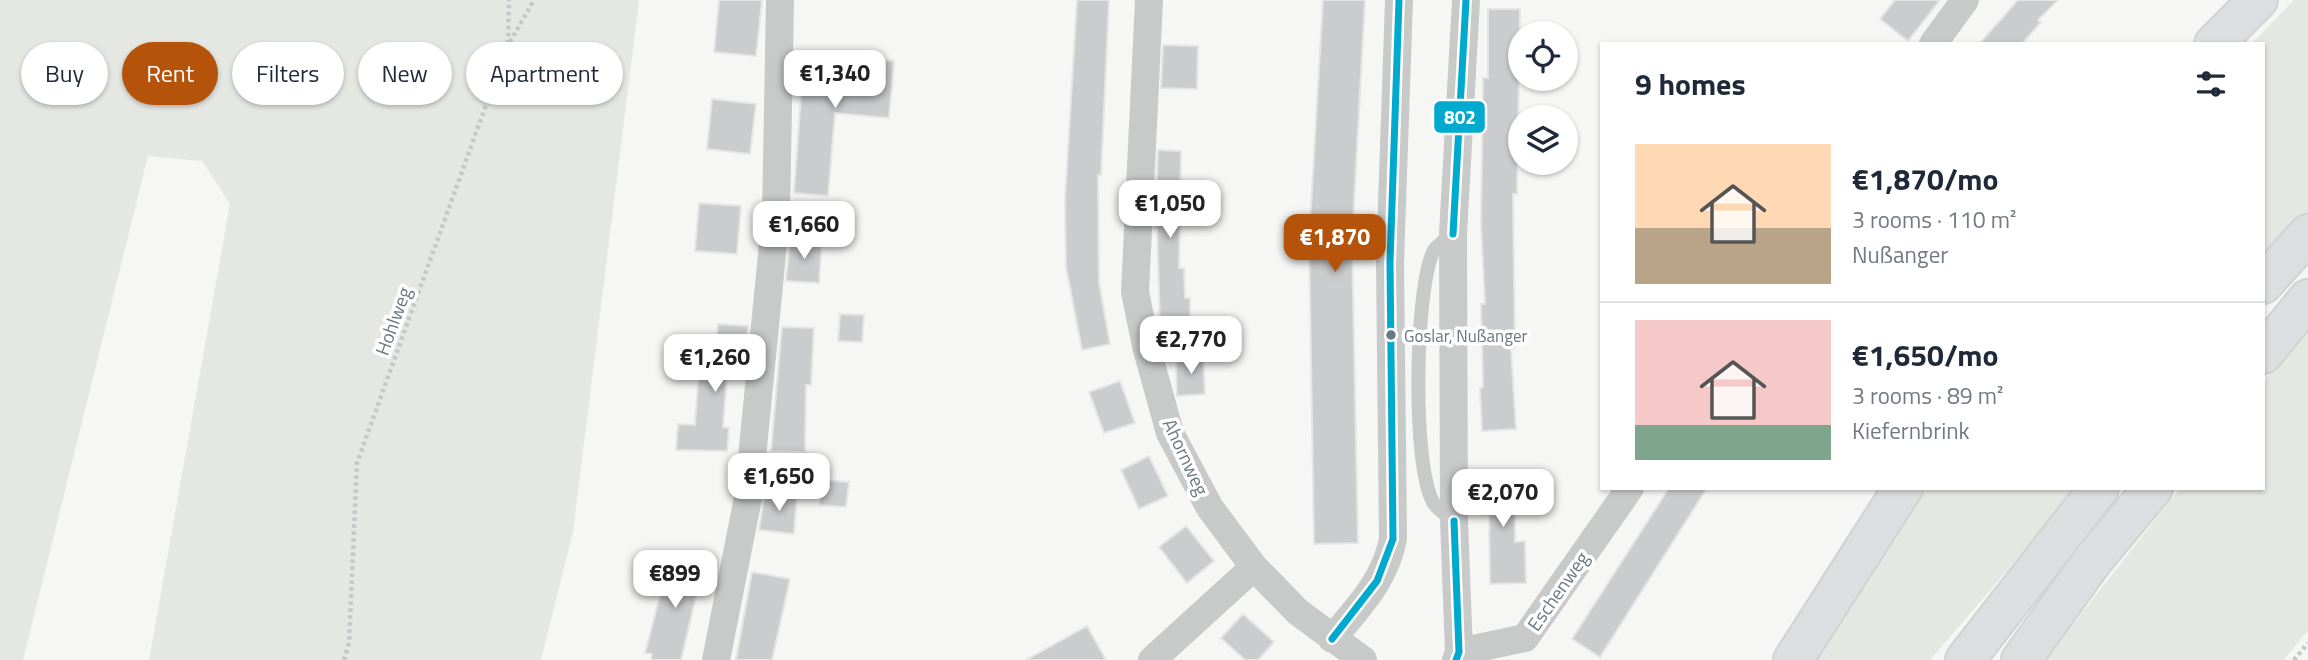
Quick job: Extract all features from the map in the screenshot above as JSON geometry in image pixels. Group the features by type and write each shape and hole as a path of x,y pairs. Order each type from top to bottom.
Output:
{"main road":[{"path":"2216,42 2258,0"},
{"path":"2265,282 2308,234"},
{"path":"2265,352 2308,299"},
{"path":"1793,660 1902,490"},
{"path":"1965,660 2097,490"},
{"path":"2021,660 2094,559 2151,490"}],"street":[{"path":"716,660 748,498 775,227 780,0"},
{"name":"Ahornweg","path":"1149,0 1135,292 1146,346 1170,433 1210,508 1254,566 1298,612 1363,660"},
{"path":"1332,639 1378,583 1389,561 1393,539 1390,263 1399,0"},
{"path":"1457,656 1453,234 1466,0"},
{"path":"1934,42 1965,0"},
{"name":"Eschenweg","path":"1457,656 1525,638 1629,490"},
{"path":"1152,660 1254,566"}],"path":[{"name":"Hohlweg","path":"508,42 509,0"},
{"path":"509,42 534,0"},
{"name":"Hohlweg","path":"344,660 349,643 357,463 486,105"},
{"path":"2294,660 2308,643"}],"shaded area":[{"path":"0,0 639,0 573,532 541,660 149,660 230,204 202,161 148,156 23,660 0,660"},
{"path":"2294,0 2308,0 2308,221 2265,271 2265,42 2253,42"},
{"path":"2308,324 2308,630 2284,660 2045,660 2178,490 2265,490 2265,379"},
{"path":"1920,490 2076,490 1930,660 1808,660"}],"building":[{"path":"719,0 762,0 756,56 714,52"},
{"path":"1077,0 1109,0 1101,175 1098,175 1099,283 1110,344 1082,350 1066,267 1065,199"},
{"path":"1323,0 1365,0 1352,240 1358,543 1314,544 1309,241"},
{"path":"1895,0 1940,0 1908,41 1880,19"},
{"path":"2018,0 2058,0 2038,20 2041,22 2024,42 1981,42"},
{"path":"1488,9 1520,9 1520,21 1508,21 1508,91 1519,91 1518,105 1508,105 1508,175 1517,175 1517,194 1513,194 1515,348 1511,349 1516,429 1482,431 1481,304 1485,304 1481,225 1483,78 1488,78"},
{"path":"1163,45 1198,46 1197,89 1161,88"},
{"path":"804,53 894,61 889,118 835,113 828,196 794,193"},
{"path":"712,99 756,104 750,154 707,149"},
{"path":"1158,150 1181,151 1179,268 1184,268 1185,298 1190,298 1190,320 1178,320 1178,324 1160,324 1155,229"},
{"path":"699,203 741,206 737,254 695,251"},
{"path":"790,239 822,241 819,283 786,281"},
{"path":"840,314 864,315 862,342 838,341"},
{"path":"718,324 748,326 744,374 727,373 723,427 729,428 727,451 676,450 678,424 695,425 699,370 714,372"},
{"path":"782,327 814,328 811,385 806,385 805,452 771,451"},
{"path":"1203,352 1205,394 1177,396 1176,362"},
{"path":"1120,381 1135,423 1104,433 1089,392"},
{"path":"1149,456 1168,496 1139,509 1121,470"},
{"path":"1484,471 1515,471 1515,542 1525,541 1526,583 1490,584 1489,515 1483,515"},
{"path":"822,480 849,482 846,507 819,505"},
{"path":"1668,490 1706,490 1600,657 1572,639"},
{"path":"765,492 797,495 794,534 759,530"},
{"path":"1186,526 1214,561 1187,583 1159,547"},
{"path":"670,557 704,563 681,660 651,660 652,654 645,653"},
{"path":"752,572 790,579 772,660 736,660"},
{"path":"1243,614 1274,642 1258,660 1245,660 1221,638"},
{"path":"1087,626 1106,660 1026,660"}],"transit line":[{"name":"802","path":"1332,639 1377,581 1393,539 1390,263 1399,0"},
{"name":"802","path":"1453,234 1466,0"},
{"name":"802","path":"1454,521 1459,652 1456,660"}],"place":[{"name":"Goslar, Nußanger","path":"1391,335"}]}
